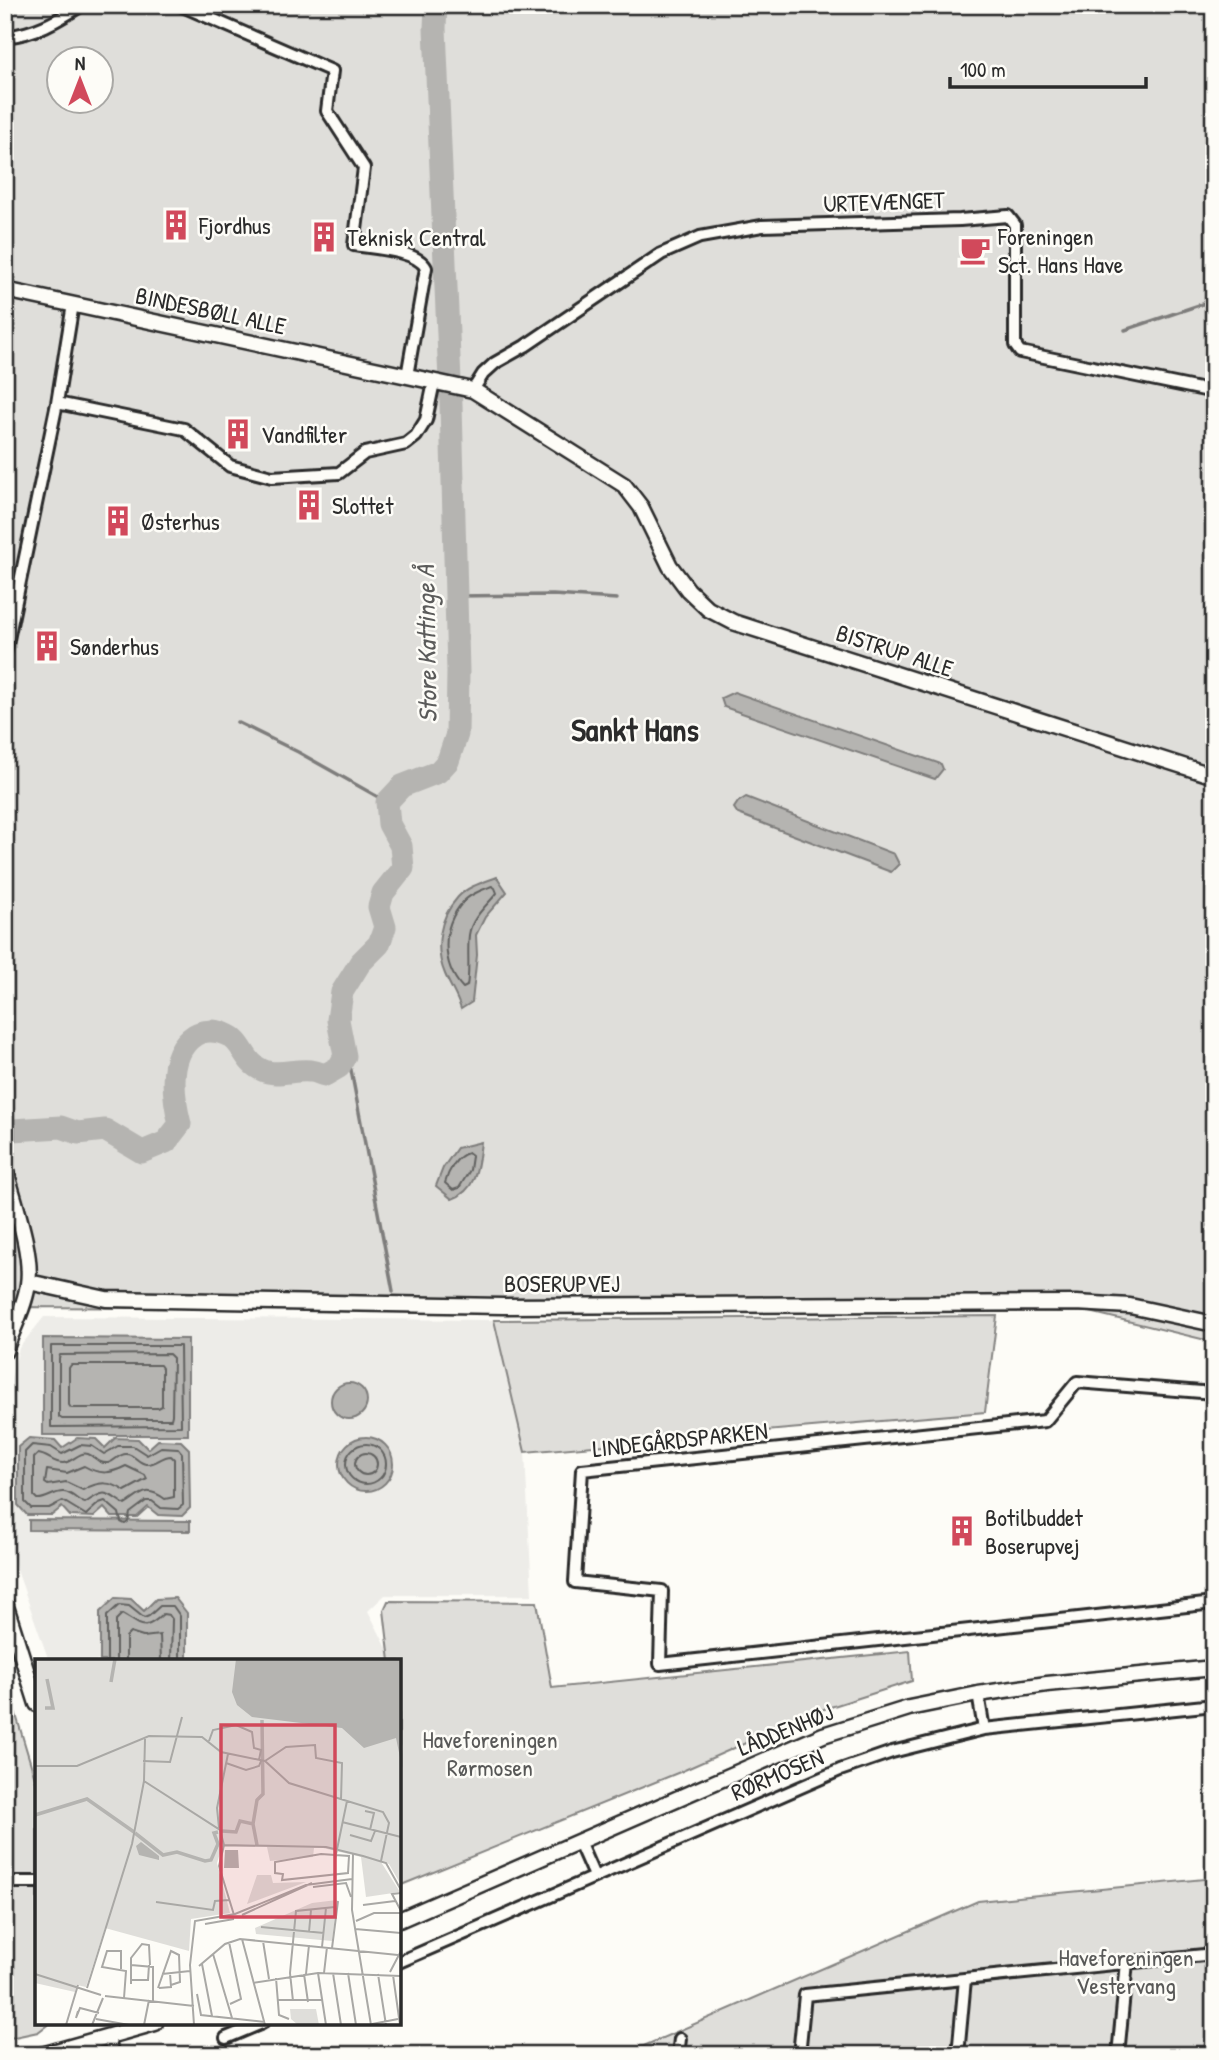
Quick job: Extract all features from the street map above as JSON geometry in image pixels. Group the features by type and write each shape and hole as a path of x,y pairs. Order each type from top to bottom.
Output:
{"street":[{"path":"5,37 30,34 55,23 82,5"},
{"path":"180,5 332,71 327,111 364,168 354,245 413,255 423,261 426,268 407,376"},
{"name":"URTEVÆNGET","path":"473,390 483,373 495,363 525,346 662,254 699,237 762,226 1008,216 1015,225 1015,345 1020,352 1214,392"},
{"name":"BINDESBØLL ALLE","path":"5,290 473,390 624,485"},
{"path":"5,654 57,403 74,304"},
{"path":"57,403 184,429 230,466 272,477 285,477 339,473 365,453 406,444 416,436 426,420 434,382"},
{"name":"BISTRUP ALLE","path":"624,485 641,507 670,566 688,590 708,609 733,622 1214,776"},
{"path":"5,1167 26,1250 29,1282 5,1351"},
{"name":"BOSERUPVEJ","path":"29,1282 106,1299 503,1306 1076,1303 1130,1306 1214,1324"},
{"name":"LINDEGÅRDSPARKEN","path":"1214,1393 1077,1382 1045,1421 582,1470 575,1582 662,1591 660,1664 1214,1603"},
{"path":"5,1603 35,1698"},
{"name":"LÅDDENHØJ","path":"401,1919 823,1735 909,1708 1046,1684 1214,1668"},
{"path":"978,1694 984,1729"},
{"name":"RØRMOSEN","path":"401,1961 840,1770 892,1752 984,1729 1214,1705"},
{"path":"579,1842 594,1876"},
{"path":"5,1882 35,1882"},
{"path":"799,2055 806,1995 1214,1954"},
{"path":"1118,2055 1127,1962"},
{"path":"958,2055 965,1979"},
{"path":"226,2038 257,2025"},
{"path":"42,2055 109,2038 138,2026"},
{"path":"109,2038 113,2055"},
{"path":"678,2055 680,2039"}],"shaded area":[{"path":"44,1317 494,1320 525,1452 532,1595 385,1595 368,1611 389,1652 389,1659 48,1659 5,1536 5,1400 19,1348"}],"green space":[{"path":"5,5 1214,5 1214,1342 1090,1312 9,1307 5,1313"},
{"path":"997,1316 985,1412 525,1452 494,1320"},
{"name":"Haveforeningen Rørmosen","path":"388,1601 537,1602 552,1688 910,1651 912,1681 818,1711 680,1772 401,1885 401,1659 390,1659 384,1610"},
{"path":"5,1678 35,1778 35,2025 47,2025 38,2032 5,2039"},
{"name":"Haveforeningen Vestervang","path":"1214,1878 1214,2055 623,2055 978,1901"}],"water":[{"path":"734,692 941,764 943,769 935,779 724,707 721,698"},
{"path":"746,797 894,854 899,864 891,872 738,814 734,808"},
{"path":"497,877 507,892 485,917 476,935 477,955 472,1002 461,1009 442,964 440,934 446,914 462,893"},
{"path":"481,1142 475,1176 467,1190 452,1199 436,1186 443,1168 457,1148"},
{"path":"43,1338 188,1339 188,1435 43,1435"},
{"path":"349,1383 361,1389 367,1401 361,1413 349,1419 337,1413 331,1401 337,1389"},
{"path":"366,1437 385,1445 393,1464 385,1483 366,1491 347,1483 339,1464 347,1445"},
{"path":"29,1438 55,1440 62,1448 77,1438 96,1439 105,1448 115,1438 138,1439 148,1449 158,1440 181,1441 189,1449 190,1508 182,1516 158,1515 148,1507 137,1517 112,1517 104,1508 94,1517 70,1516 62,1507 52,1515 27,1515 18,1505 18,1447"},
{"path":"29,1520 190,1521 190,1531 29,1530"},
{"path":"115,1598 131,1599 144,1611 156,1599 175,1598 187,1613 187,1659 100,1659 100,1612"}],"waterway":[{"name":"Store Kattinge Å","path":"13,1130 61,1127 78,1133 105,1130 142,1152 166,1142 180,1124 174,1088 176,1064 186,1043 202,1032 218,1032 231,1037 251,1062 267,1072 314,1071 325,1075 339,1067 345,1056 338,1020 342,992 360,963 379,944 385,927 379,907 383,893 403,868 401,846 389,824 387,802 402,786 438,772 448,761 457,734 458,672 451,405 436,5"},
{"path":"1125,330 1214,300"},
{"path":"456,596 553,595 617,599"},
{"path":"237,722 298,752 387,802"},
{"path":"345,1056 351,1070 393,1291"}],"place":[{"name":"Fjordhus","path":"176,225"},
{"name":"Teknisk Central","path":"324,237"},
{"name":"Foreningen Sct. Hans Have","path":"975,250"},
{"name":"Vandfilter","path":"238,434"},
{"name":"Slottet","path":"309,505"},
{"name":"Østerhus","path":"118,521"},
{"name":"Sønderhus","path":"47,646"},
{"name":"Botilbuddet Boserupvej","path":"962,1531"}],"district":[{"name":"Sankt Hans","path":"635,729"}]}
